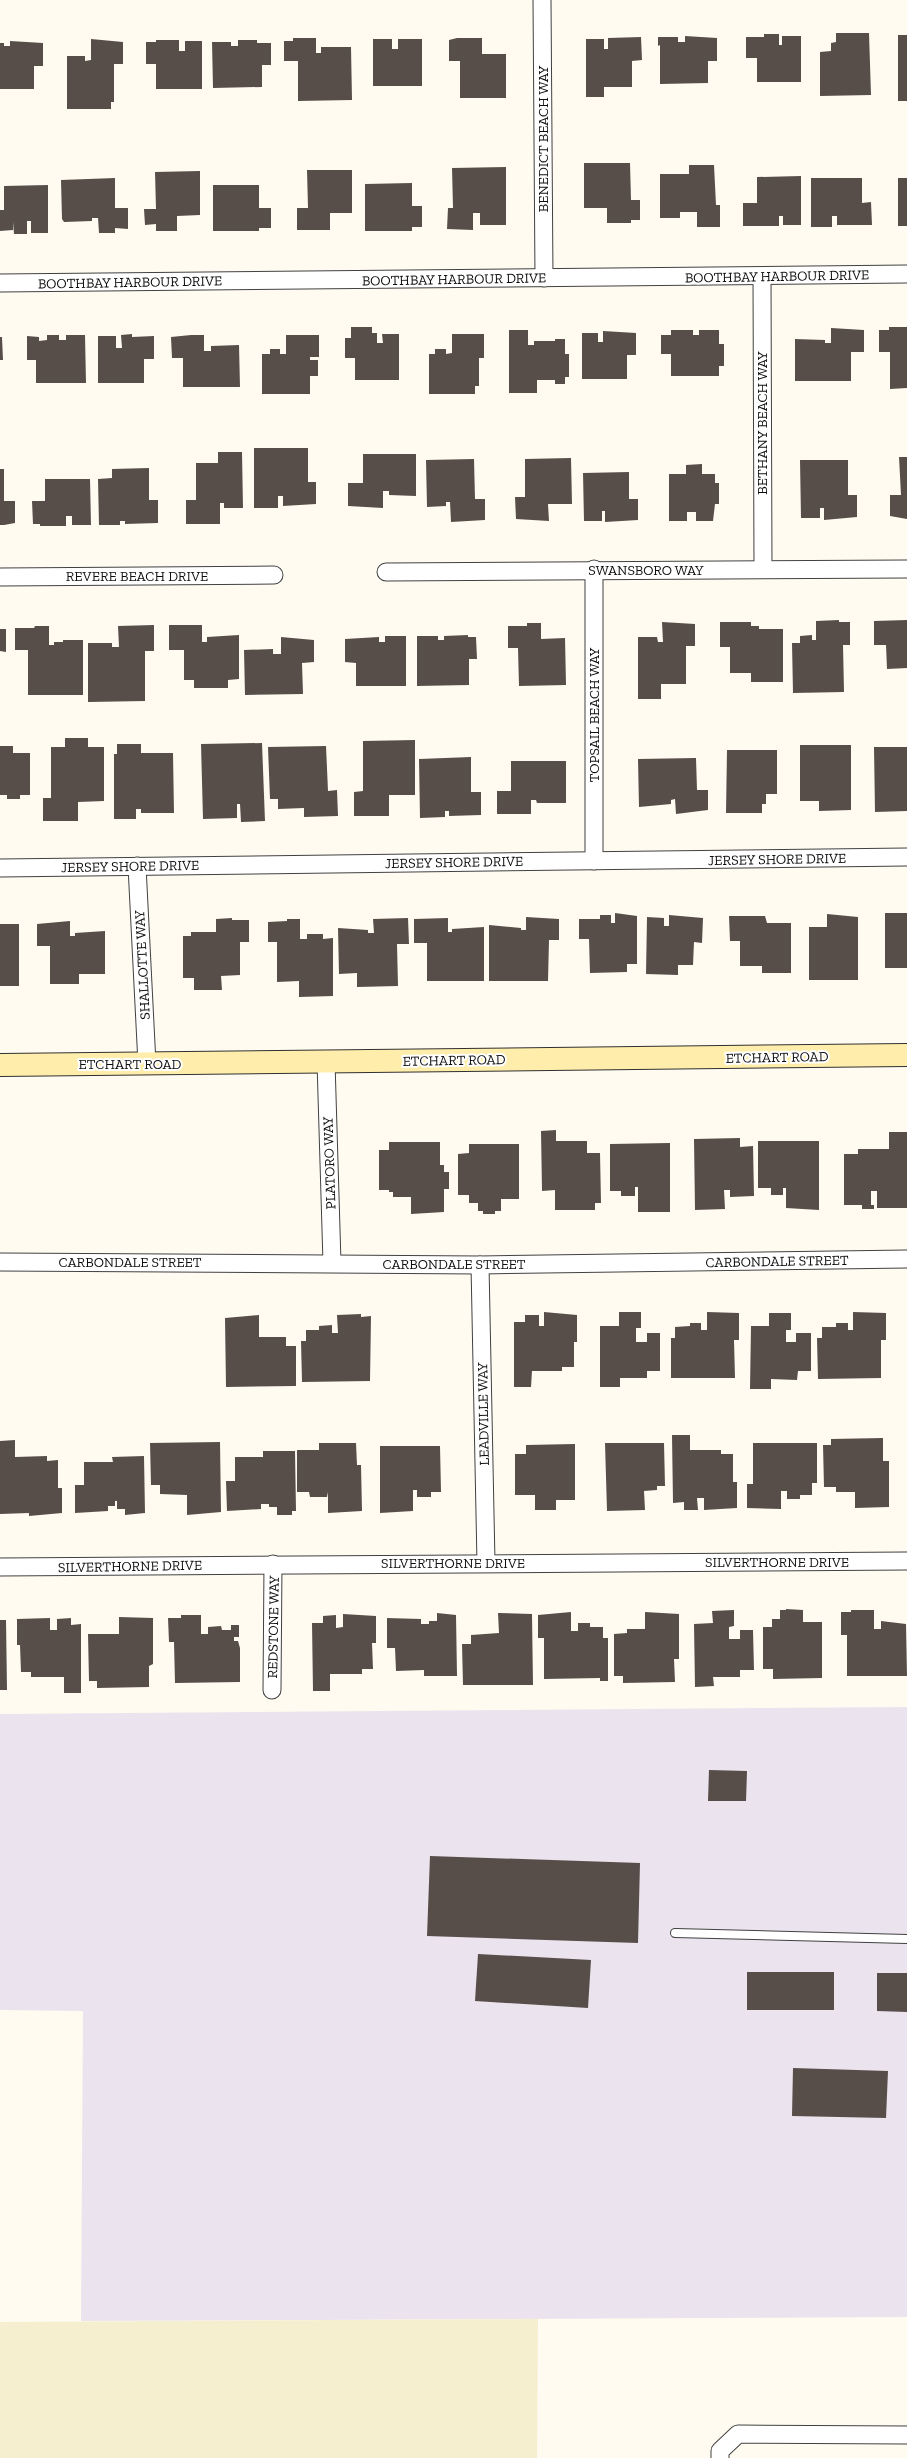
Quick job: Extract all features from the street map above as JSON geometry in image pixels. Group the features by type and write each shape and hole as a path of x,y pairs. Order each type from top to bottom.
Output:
{"street":[{"name":"BENEDICT BEACH WAY","path":"542,0 544,278"},
{"name":"BOOTHBAY HARBOUR DRIVE","path":"0,283 762,277 907,274"},
{"name":"BETHANY BEACH WAY","path":"762,277 763,570"},
{"name":"SWANSBORO WAY","path":"386,572 594,570 907,570"},
{"name":"TOPSAIL BEACH WAY","path":"594,570 594,861"},
{"name":"REVERE BEACH DRIVE","path":"0,577 274,575"},
{"name":"JERSEY SHORE DRIVE","path":"0,868 907,857"},
{"name":"SHALLOTTE WAY","path":"137,866 147,1064"},
{"name":"ETCHART ROAD","path":"0,1065 907,1055"},
{"name":"PLATORO WAY","path":"326,1062 332,1263"},
{"name":"CARBONDALE STREET","path":"0,1262 480,1265 907,1259"},
{"name":"LEADVILLE WAY","path":"480,1265 486,1563"},
{"name":"SILVERTHORNE DRIVE","path":"0,1568 274,1564 907,1561"},
{"name":"REDSTONE WAY","path":"272,1690 274,1564"},
{"path":"720,2458 720,2451 738,2434 907,2435"}],"lane":[{"path":"675,1933 907,1939"}],"shaded area":[{"path":"907,1707 907,2317 81,2321 83,2011 0,2010 0,1714"},
{"path":"538,2319 537,2458 0,2458 0,2322"}],"building":[{"path":"836,33 869,33 871,95 820,96 820,52 831,51 831,43 836,42"},
{"path":"764,34 779,34 779,45 782,45 782,36 801,36 801,82 757,82 757,58 746,58 746,37 764,37"},
{"path":"898,35 907,35 907,101 898,101"},
{"path":"685,36 717,38 717,61 708,61 708,83 660,84 660,45 658,46 658,37 678,37 678,42 685,42"},
{"path":"641,37 642,60 632,61 632,87 604,87 604,97 586,97 586,39 604,39 604,49 608,49 608,38"},
{"path":"293,38 316,38 316,53 321,53 321,47 351,47 352,100 298,101 298,61 284,61 284,41 293,41"},
{"path":"457,38 482,38 482,54 506,54 506,98 460,98 460,61 449,61 449,40"},
{"path":"91,39 123,42 123,64 114,64 114,102 111,102 111,109 67,109 67,56 85,56 85,61 91,60"},
{"path":"373,39 392,39 392,49 398,49 398,39 422,39 422,86 373,86"},
{"path":"156,40 179,40 179,51 185,51 185,41 202,41 202,89 156,89 156,64 146,64 146,42 156,42"},
{"path":"238,40 257,40 257,43 271,43 271,65 262,65 262,87 213,88 212,42 231,42 231,46 238,46"},
{"path":"10,41 43,43 43,66 34,66 34,89 0,89 0,43 4,43 4,46 10,46"},
{"path":"584,163 630,163 631,200 640,200 640,220 631,220 631,223 607,223 607,208 584,208"},
{"path":"689,165 714,165 716,205 720,205 720,227 697,227 697,212 680,212 680,218 660,218 660,174 689,174"},
{"path":"506,167 506,225 480,225 480,213 473,213 473,230 447,229 448,208 453,208 452,168"},
{"path":"307,170 352,170 352,213 330,213 330,230 297,230 297,208 308,208"},
{"path":"200,171 200,215 177,216 177,231 156,231 156,224 145,225 144,209 156,209 155,172"},
{"path":"801,176 801,225 783,225 783,216 779,216 779,226 743,226 743,203 757,203 757,177"},
{"path":"115,178 115,208 128,208 128,229 115,228 115,233 99,233 98,218 92,218 92,221 64,222 62,219 61,180"},
{"path":"811,178 862,178 862,203 871,202 872,225 837,225 837,216 832,216 832,227 811,227"},
{"path":"898,178 907,178 907,226 898,226"},
{"path":"412,183 412,206 422,206 422,227 412,227 412,231 365,231 365,184"},
{"path":"48,185 48,233 31,233 31,221 27,221 27,234 14,234 13,222 13,230 0,231 0,210 4,210 4,186"},
{"path":"213,185 259,185 259,208 271,208 271,228 259,228 259,231 213,231"},
{"path":"351,327 372,327 372,333 377,333 377,343 383,343 382,334 399,334 399,380 355,380 355,358 345,358 345,338 351,338"},
{"path":"889,327 907,327 907,388 890,389 890,352 879,352 879,330 889,330"},
{"path":"831,328 864,330 864,352 851,352 851,381 795,381 795,339 825,340 825,343 831,343"},
{"path":"509,330 528,330 528,345 534,345 534,341 555,341 555,339 565,339 565,354 569,354 569,377 565,377 565,384 555,384 555,380 537,380 537,393 509,393"},
{"path":"671,330 693,330 693,335 699,335 699,330 719,330 719,344 724,344 724,366 719,366 719,376 671,376 671,354 661,354 661,335 671,335"},
{"path":"603,331 636,333 636,355 627,355 627,379 582,379 582,333 598,333 598,342 603,342"},
{"path":"132,334 132,337 154,336 154,359 144,359 144,383 98,383 98,336 116,336 116,348 122,348 121,335"},
{"path":"452,334 484,334 484,358 479,358 479,386 475,386 475,394 429,394 429,354 435,354 435,349 446,349 446,354 452,353"},
{"path":"47,335 59,335 59,340 66,340 66,335 85,335 86,383 36,383 36,360 27,360 27,336 39,337 39,341 47,340"},
{"path":"204,335 204,351 211,351 211,346 239,345 240,387 183,387 183,358 172,358 171,337"},
{"path":"286,335 319,335 319,357 310,357 310,360 318,360 318,376 310,376 310,394 262,394 262,354 270,354 270,349 280,349 280,354 286,354"},
{"path":"0,337 2,337 3,360 0,360"},
{"path":"254,448 308,448 308,482 316,482 316,504 283,506 283,496 278,496 278,508 254,508"},
{"path":"218,452 242,452 243,508 224,508 224,503 220,503 220,524 186,524 186,500 196,500 196,463 218,463"},
{"path":"363,454 416,454 416,496 389,495 389,491 383,491 383,508 348,506 348,483 363,483"},
{"path":"899,457 907,457 907,519 890,516 890,495 901,495"},
{"path":"571,458 572,504 548,504 549,521 516,519 515,497 525,497 525,459"},
{"path":"474,459 475,499 485,499 485,520 451,522 450,502 446,502 446,506 427,507 426,460"},
{"path":"800,460 848,460 848,495 857,495 857,517 824,520 824,508 820,508 820,518 801,518"},
{"path":"702,464 702,474 715,474 715,483 719,483 719,504 715,504 713,521 696,521 696,512 687,512 687,521 669,521 669,474 686,474 686,465"},
{"path":"149,468 149,500 158,500 158,523 125,524 125,521 120,521 120,525 99,525 98,479 112,478 112,469"},
{"path":"0,469 4,469 4,501 15,501 15,523 4,525 0,525"},
{"path":"629,472 629,499 638,499 638,520 605,522 605,511 602,511 602,521 584,521 583,473"},
{"path":"45,479 90,479 91,525 72,525 72,516 66,516 66,526 40,526 40,524 33,524 32,501 45,501"},
{"path":"839,620 839,622 850,622 850,645 843,645 844,692 793,693 792,643 800,643 800,636 812,635 812,640 816,640 816,621"},
{"path":"907,620 907,668 887,669 886,645 874,645 874,621"},
{"path":"662,622 695,624 695,646 686,646 686,684 661,684 661,699 638,699 638,637 657,637 658,642 663,642"},
{"path":"720,622 751,622 751,626 759,626 759,629 783,629 783,682 751,682 751,673 730,673 730,647 720,647"},
{"path":"527,623 541,623 541,639 565,638 566,685 519,686 518,648 508,648 508,626 527,626"},
{"path":"154,625 154,651 145,651 145,701 88,702 88,643 112,643 112,647 119,647 118,626"},
{"path":"169,625 202,625 202,642 207,642 207,637 239,635 239,679 228,680 228,688 194,688 194,680 184,680 184,650 169,650"},
{"path":"35,626 49,626 49,645 54,645 54,642 63,642 63,640 83,640 83,695 28,695 28,650 15,650 15,628 34,628"},
{"path":"0,629 6,629 6,652 0,651"},
{"path":"468,635 468,637 476,637 477,659 469,659 469,685 417,686 417,636 438,636 438,640 444,640 444,636"},
{"path":"385,636 406,636 406,686 356,686 356,663 345,662 345,639 379,637 379,642 385,642"},
{"path":"281,637 314,640 314,662 302,663 303,694 245,695 244,650 273,649 273,654 281,654"},
{"path":"65,738 88,738 88,747 104,747 104,801 78,802 78,821 43,821 43,798 51,798 51,747 65,747"},
{"path":"415,740 415,795 389,795 389,816 354,816 354,792 363,791 363,741"},
{"path":"262,743 265,821 241,822 240,804 237,804 237,818 203,819 201,744"},
{"path":"117,744 141,744 141,753 173,753 174,813 141,813 141,809 136,809 136,819 114,819 114,754 117,754"},
{"path":"800,745 851,745 851,810 819,811 819,801 800,801"},
{"path":"0,746 13,746 13,753 30,753 30,795 20,795 20,799 7,799 7,795 0,795"},
{"path":"326,746 328,791 337,790 338,816 304,817 304,808 278,809 278,799 270,799 268,747"},
{"path":"874,747 907,747 907,811 875,812"},
{"path":"727,750 777,750 777,794 766,794 766,804 762,804 762,813 726,813"},
{"path":"471,757 471,792 481,792 481,815 449,816 449,811 445,811 445,817 420,818 419,759"},
{"path":"696,758 697,790 708,790 708,810 676,814 675,799 671,800 671,804 639,807 638,759"},
{"path":"511,761 566,761 566,803 537,803 536,800 531,800 531,814 497,814 497,791 511,791"},
{"path":"615,913 637,916 637,964 627,964 627,972 590,973 589,939 579,939 579,919 600,919 600,915 611,915 611,923 615,923"},
{"path":"885,913 907,913 907,968 885,968"},
{"path":"827,914 858,917 858,980 809,980 809,927 827,927"},
{"path":"669,915 703,918 702,943 694,942 693,965 678,965 678,975 646,974 647,917 664,918 664,926 669,926"},
{"path":"729,916 765,916 767,923 791,923 791,973 762,973 762,966 740,966 740,941 730,941"},
{"path":"526,917 559,919 559,940 549,940 548,981 489,981 489,925 521,928 521,930 526,930"},
{"path":"232,918 232,920 249,920 249,942 240,942 240,975 221,976 222,990 194,990 194,978 183,978 183,936 191,936 191,932 216,932 216,919"},
{"path":"408,918 409,944 397,944 398,986 357,987 357,973 339,974 338,928 368,930 368,933 374,933 373,919"},
{"path":"448,918 448,932 452,932 452,929 484,927 484,981 427,981 427,943 414,943 414,919"},
{"path":"287,919 300,919 300,939 307,939 307,934 323,934 323,939 333,938 333,996 299,997 299,981 277,982 277,942 268,942 268,922 287,921"},
{"path":"70,921 70,936 75,936 75,933 105,931 105,974 79,974 79,984 50,984 50,946 37,946 37,924"},
{"path":"0,924 19,924 19,986 0,986"},
{"path":"556,1130 556,1141 587,1141 587,1153 600,1153 601,1203 595,1203 595,1210 555,1210 555,1190 542,1191 541,1131"},
{"path":"889,1132 907,1132 907,1208 877,1208 877,1191 871,1191 871,1205 874,1205 874,1209 862,1209 862,1205 844,1205 844,1154 858,1154 858,1149 889,1149"},
{"path":"740,1138 740,1147 753,1146 754,1196 730,1197 730,1190 724,1190 725,1209 695,1210 694,1139"},
{"path":"758,1141 819,1141 819,1210 786,1208 786,1188 783,1188 783,1195 771,1195 771,1188 758,1188"},
{"path":"389,1142 440,1142 440,1165 444,1165 444,1172 449,1172 449,1189 444,1189 444,1212 411,1214 411,1197 393,1197 393,1192 389,1192 389,1190 379,1190 379,1150 389,1150"},
{"path":"670,1143 670,1212 638,1212 638,1187 635,1187 635,1196 621,1196 621,1191 610,1191 610,1144"},
{"path":"469,1144 519,1144 519,1199 501,1199 501,1211 495,1211 495,1214 483,1214 483,1211 478,1211 478,1203 469,1203 469,1195 458,1195 458,1154 469,1153"},
{"path":"544,1312 577,1315 577,1342 574,1342 574,1367 562,1367 562,1371 532,1371 531,1387 514,1387 514,1322 525,1322 525,1315 539,1315 539,1326 544,1326"},
{"path":"619,1312 641,1312 641,1328 636,1328 636,1342 647,1342 647,1333 660,1333 660,1371 647,1371 647,1378 620,1378 620,1387 600,1387 600,1326 619,1326"},
{"path":"707,1312 739,1313 739,1340 734,1340 735,1378 671,1378 671,1338 675,1338 675,1327 690,1326 690,1323 701,1323 701,1330 707,1330"},
{"path":"853,1312 886,1313 886,1340 881,1340 881,1378 818,1379 817,1338 822,1338 822,1327 836,1327 836,1323 848,1323 848,1330 853,1330"},
{"path":"769,1313 791,1313 791,1330 786,1330 786,1342 796,1342 796,1333 811,1333 811,1371 798,1371 797,1380 771,1379 771,1389 750,1389 751,1326 769,1326"},
{"path":"361,1314 361,1317 371,1316 370,1381 302,1382 301,1341 306,1341 306,1330 319,1330 319,1326 332,1325 332,1333 338,1333 337,1315"},
{"path":"259,1315 259,1337 286,1337 286,1346 296,1346 296,1386 226,1387 225,1318"},
{"path":"672,1435 690,1435 690,1450 721,1450 721,1454 733,1454 733,1482 737,1482 737,1508 704,1510 704,1498 697,1498 698,1510 684,1510 684,1502 673,1503"},
{"path":"883,1438 883,1461 889,1461 889,1507 855,1508 855,1492 836,1492 836,1487 824,1487 823,1445 831,1445 831,1439"},
{"path":"15,1440 15,1457 47,1456 47,1461 58,1460 58,1488 62,1488 62,1513 29,1516 29,1513 0,1514 0,1441"},
{"path":"220,1442 221,1512 187,1515 187,1495 160,1494 160,1485 151,1485 150,1443"},
{"path":"319,1443 356,1443 357,1465 361,1465 362,1511 328,1513 328,1492 327,1497 310,1497 309,1492 297,1492 297,1450 319,1450"},
{"path":"605,1443 664,1443 665,1486 657,1486 657,1490 644,1491 645,1510 607,1511"},
{"path":"753,1443 817,1443 817,1483 812,1483 812,1495 800,1495 800,1499 787,1499 787,1491 781,1491 781,1509 747,1508 747,1484 753,1484"},
{"path":"575,1444 575,1500 556,1500 556,1510 535,1510 535,1495 515,1495 515,1454 526,1454 526,1445"},
{"path":"380,1446 440,1446 441,1492 431,1492 431,1497 417,1497 417,1490 413,1490 413,1511 380,1513"},
{"path":"263,1451 295,1451 296,1511 292,1511 292,1515 277,1515 277,1507 269,1507 269,1504 261,1504 261,1509 227,1511 226,1481 235,1481 235,1457 263,1457"},
{"path":"144,1456 145,1513 125,1515 125,1509 117,1509 117,1501 115,1501 115,1506 108,1506 108,1511 75,1513 75,1485 84,1485 84,1462 113,1462 112,1457"},
{"path":"734,1610 734,1626 729,1627 729,1639 740,1639 740,1630 753,1630 754,1670 740,1670 740,1677 713,1677 714,1686 695,1687 694,1624 713,1623 712,1611"},
{"path":"780,1610 803,1610 803,1622 822,1622 822,1678 773,1679 773,1669 763,1669 763,1627 772,1627 772,1619 780,1619"},
{"path":"851,1610 874,1610 874,1629 881,1629 881,1621 906,1624 907,1676 847,1676 847,1635 841,1635 841,1612 851,1612"},
{"path":"571,1612 571,1631 578,1631 578,1623 590,1623 590,1627 603,1627 603,1638 608,1638 608,1681 600,1681 600,1678 544,1679 544,1638 538,1638 538,1615"},
{"path":"645,1612 679,1614 679,1659 674,1659 675,1682 623,1683 623,1676 614,1676 614,1634 627,1633 627,1629 645,1629"},
{"path":"437,1613 456,1615 457,1676 424,1676 424,1670 396,1671 395,1648 387,1648 387,1618 421,1619 421,1624 429,1624 429,1621 437,1621"},
{"path":"498,1613 532,1614 533,1685 463,1685 462,1644 471,1644 471,1635 499,1633"},
{"path":"343,1614 376,1616 376,1643 372,1643 373,1669 362,1669 362,1674 330,1674 330,1691 313,1691 312,1623 323,1623 323,1616 336,1615 336,1628 343,1627"},
{"path":"181,1615 201,1615 201,1634 208,1634 208,1627 221,1626 222,1630 231,1630 231,1625 239,1625 239,1637 234,1637 234,1641 238,1641 240,1648 240,1682 175,1683 174,1642 169,1642 168,1618 181,1618"},
{"path":"119,1617 153,1618 153,1664 149,1666 149,1687 97,1688 97,1681 89,1681 88,1634 119,1634"},
{"path":"50,1618 50,1630 57,1630 57,1619 71,1618 71,1625 81,1624 81,1693 64,1693 64,1677 31,1677 31,1672 21,1672 20,1645 17,1645 17,1619"},
{"path":"0,1620 6,1620 7,1690 0,1690"},
{"path":"709,1770 747,1771 746,1801 708,1801"},
{"path":"430,1856 640,1863 638,1943 427,1936"},
{"path":"478,1954 591,1960 588,2008 475,2001"},
{"path":"747,1972 834,1972 834,2010 747,2010"},
{"path":"877,1973 907,1973 907,2012 877,2011"},
{"path":"793,2068 888,2071 886,2118 792,2116"}]}
